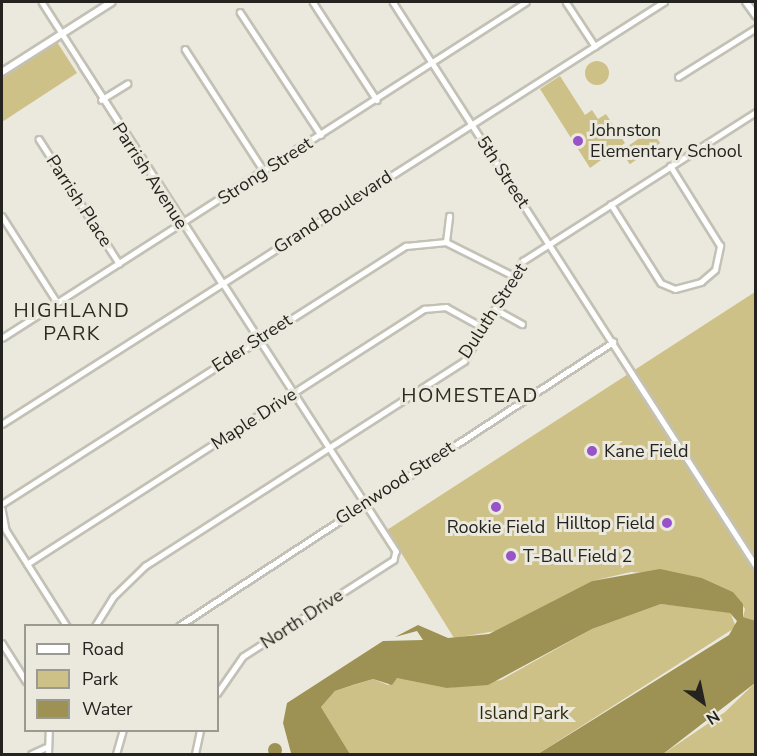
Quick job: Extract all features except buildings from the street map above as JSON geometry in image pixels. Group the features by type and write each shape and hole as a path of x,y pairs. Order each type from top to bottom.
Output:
{"street":[{"name":"Parrish Avenue","path":"42,2 101,100 181,224 222,282 397,556"},
{"path":"2,72 112,2"},
{"path":"313,2 377,100"},
{"name":"5th Street","path":"393,2 756,566"},
{"name":"Strong Street","path":"2,338 377,100 526,2"},
{"path":"566,2 595,46"},
{"name":"Grand Boulevard","path":"2,424 664,2"},
{"path":"746,2 756,16"},
{"path":"240,12 321,135"},
{"path":"678,77 756,28"},
{"path":"185,49 264,171"},
{"name":"Parrish Avenue","path":"82,65 107,97 187,221 222,282"},
{"path":"101,100 127,84"},
{"name":"Duluth Street","path":"96,624 113,597 145,566 464,361 523,261 756,112"},
{"name":"Parrish Place","path":"39,139 120,262"},
{"path":"611,204 662,283 675,289 702,282 715,270 720,246 670,166"},
{"path":"2,216 57,302"},
{"path":"446,243 449,216"},
{"name":"Eder Street","path":"2,504 389,255 419,243 446,243 514,276"},
{"name":"Maple Drive","path":"27,564 429,307 446,307 484,328"},
{"path":"495,309 522,324"},
{"name":"Glenwood Street","path":"182,624 613,342"},
{"path":"2,509 6,531 66,624"},
{"name":"North Drive","path":"219,692 243,657 397,556"},
{"path":"2,643 24,678"},
{"path":"48,754 49,732"},
{"path":"116,754 122,732"},
{"path":"195,754 200,732"},
{"path":"32,754 47,747"}],"green space":[{"path":"57,42 77,73 2,122 2,78"},
{"path":"597,61 602,62 608,68 608,78 602,84 597,85 592,84 586,78 585,73 586,68 592,62"},
{"path":"560,76 585,115 592,110 598,119 606,114 625,143 590,168 540,89"},
{"path":"651,130 660,143 630,164 621,151"},
{"path":"755,292 755,621 743,617 745,609 733,592 702,578 631,572 592,581 496,631 454,638 387,530"},
{"name":"Island Park","path":"661,604 730,612 736,627 538,754 350,754 321,707 335,691 373,679 388,685 397,678 442,683 448,688 501,680 592,629"},
{"path":"755,683 755,754 663,754 725,712"}],"water":[{"path":"660,569 702,578 733,592 743,604 743,617 756,621 755,683 663,754 538,754 729,635 737,621 730,613 661,604 592,629 488,685 447,688 397,678 392,685 373,679 353,685 335,691 321,707 350,754 291,753 283,723 287,703 383,641 423,640 417,631 395,637 418,625 448,638 489,634 592,581"},
{"path":"272,743 278,743 282,750 278,757 272,757 268,753 268,747"}],"place":[{"name":"Johnston Elementary School","path":"578,141"},
{"name":"Kane Field","path":"592,451"},
{"name":"Rookie Field","path":"496,507"},
{"name":"Hilltop Field","path":"667,523"},
{"name":"T-Ball Field 2","path":"511,556"}],"district":[{"name":"HIGHLAND PARK","path":"72,322"},
{"name":"HOMESTEAD","path":"470,395"}]}
